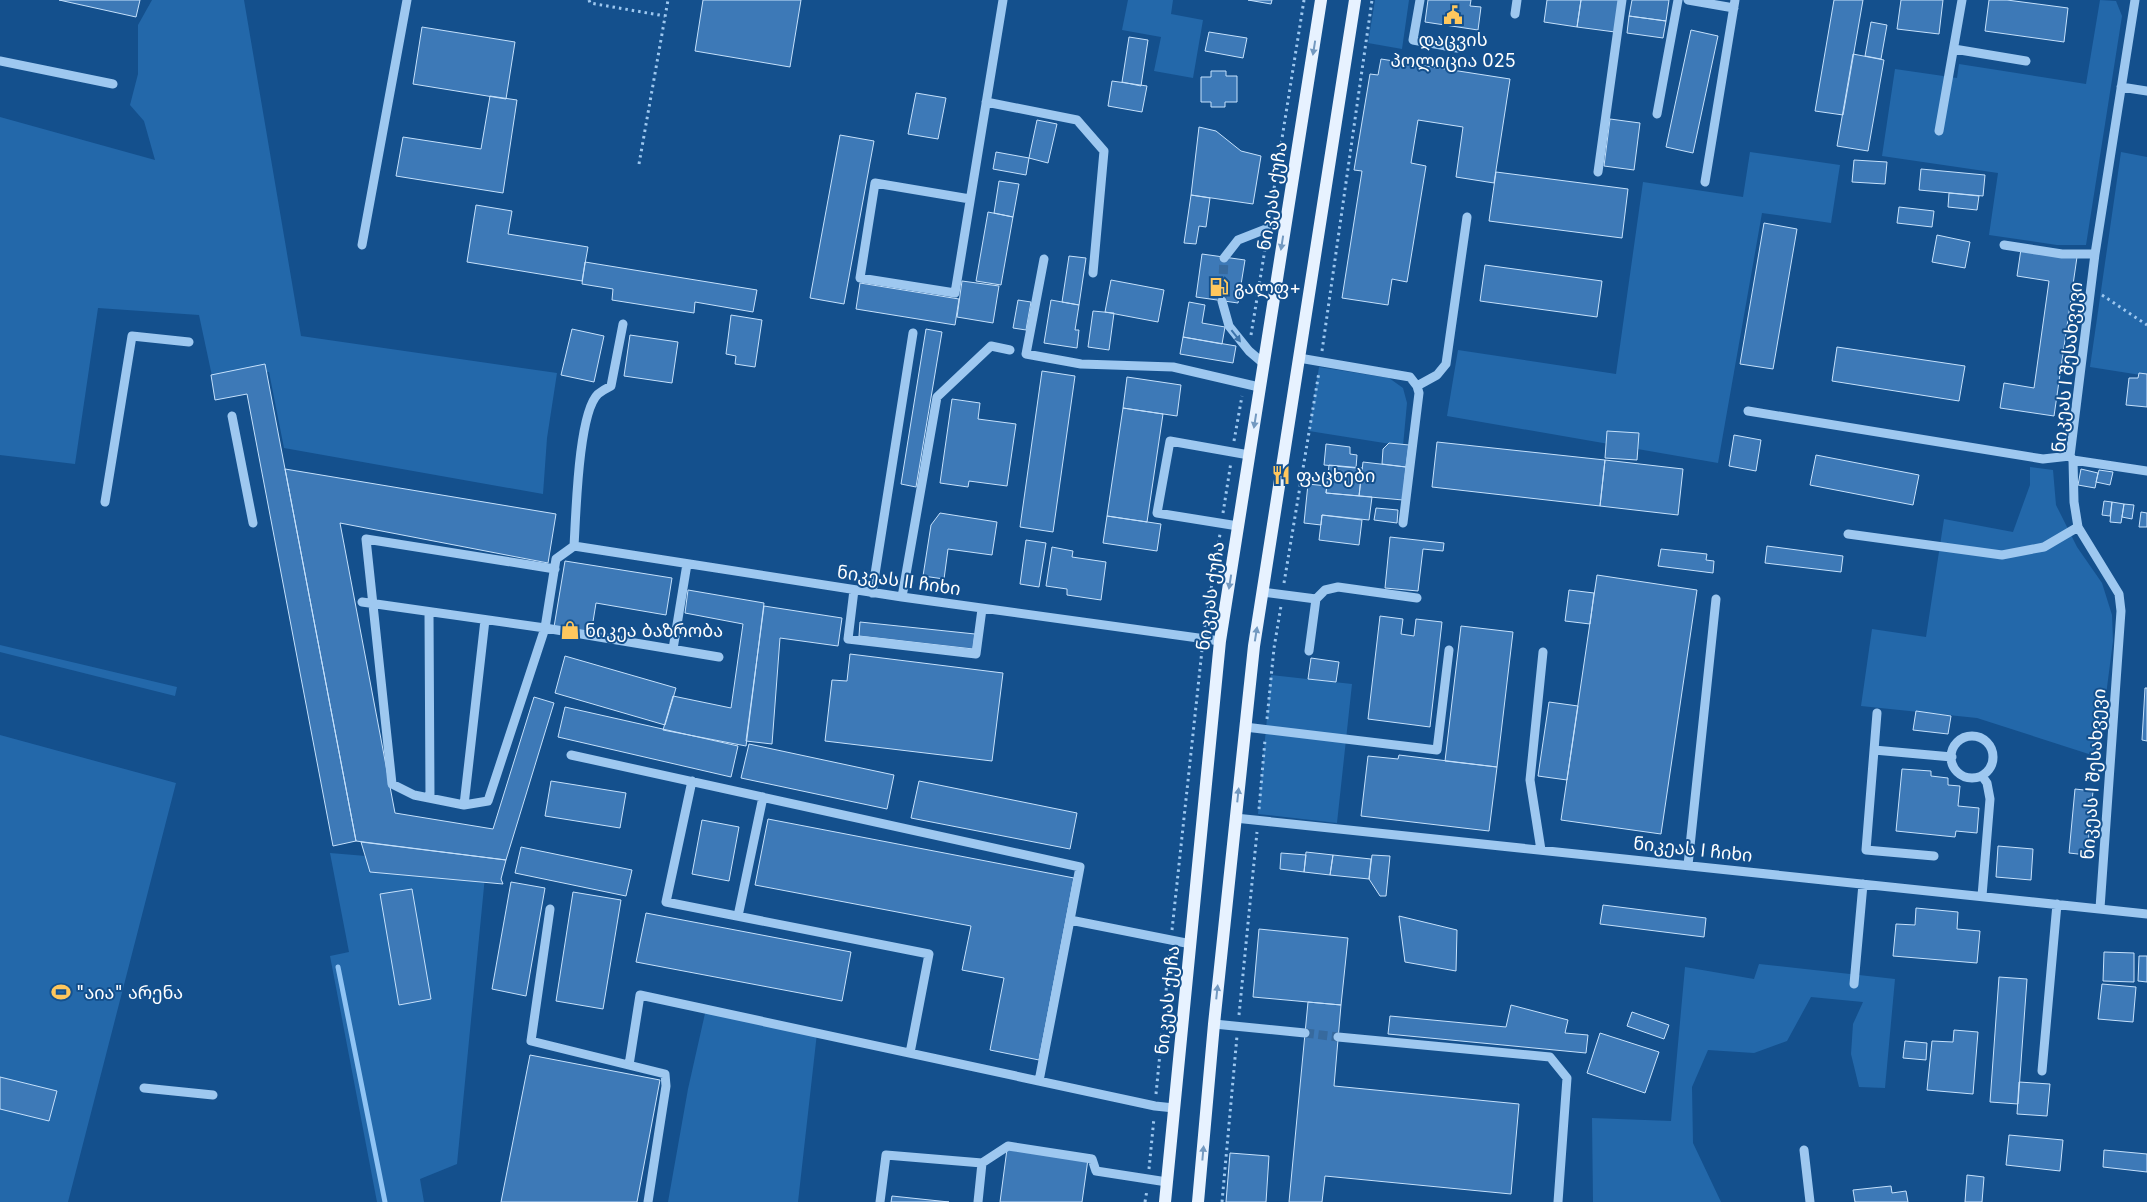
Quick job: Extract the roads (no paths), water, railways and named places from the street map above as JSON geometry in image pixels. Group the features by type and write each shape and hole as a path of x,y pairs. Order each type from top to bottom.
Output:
{"main road":[{"name":"ნიკეას ქუჩა","path":"1165,1202 1220,641 1321,0"},
{"path":"1198,1202 1235,818 1262,592 1355,0"}],"street":[{"path":"362,245 407,0"},
{"path":"970,198 875,183 860,278 954,293 970,198 1003,0"},
{"path":"1420,0 1413,40 1457,48"},
{"path":"1515,14 1517,0"},
{"path":"1598,172 1622,0"},
{"path":"1657,114 1678,0"},
{"path":"1688,0 1735,4 1705,182"},
{"path":"1940,130 1962,0"},
{"name":"ნიკეას I შესახვევი","path":"2100,908 2121,611 2119,594 2078,527 2074,502 2072,458 2095,254 2135,0"},
{"path":"1954,49 2026,61"},
{"path":"0,61 113,84"},
{"path":"2121,87 2147,91"},
{"path":"986,102 1077,120 1104,151 1092,273"},
{"path":"1417,386 1437,375 1446,364 1467,217"},
{"path":"1224,258 1238,240 1286,221"},
{"path":"2004,245 2062,254 2095,254"},
{"path":"1044,259 1026,354 1080,364 1173,367 1259,386"},
{"path":"1222,301 1229,326 1249,351 1263,363"},
{"path":"555,570 366,539 392,784 414,795 464,805 488,801 545,628 555,570 556,560 574,546 579,470 586,420 597,395 611,386 623,324"},
{"path":"872,593 913,333"},
{"path":"105,502 132,336 189,342"},
{"path":"902,597 937,397 991,346 1010,350"},
{"path":"1298,358 1410,377 1417,386 1419,393 1403,523"},
{"path":"1748,411 2043,459 2072,458 2147,472"},
{"path":"232,416 253,523"},
{"path":"1238,526 1157,513 1170,441 1249,455"},
{"path":"1848,534 2002,555 2044,547 2078,527"},
{"name":"ნიკეას II ჩიხი","path":"574,546 872,593 1220,641"},
{"path":"673,649 687,564"},
{"path":"1309,651 1316,599 1325,590 1338,587 1417,598"},
{"path":"854,590 848,639 976,654 982,608"},
{"path":"1262,592 1316,599"},
{"path":"1688,865 1716,599"},
{"path":"362,602 545,628 719,656"},
{"path":"429,612 430,798"},
{"path":"464,805 485,620"},
{"path":"1245,727 1437,750 1449,650"},
{"path":"1541,850 1530,780 1543,652"},
{"path":"1877,713 1866,850 1934,856"},
{"path":"1967,737 1980,738 1986,741 1990,746 1993,759 1992,766 1982,776 1968,777 1956,770 1952,757 1956,745 1967,737"},
{"path":"1874,750 1952,757"},
{"path":"571,755 1080,867 1039,1081"},
{"path":"1982,776 1987,782 1990,799 1982,896"},
{"path":"692,782 666,902 929,954 910,1053"},
{"path":"738,916 763,797"},
{"name":"ნიკეას I ჩიხი","path":"1235,818 2147,914"},
{"path":"1854,984 1863,884"},
{"path":"2042,1072 2056,904"},
{"path":"550,909 530,1041 665,1074 666,1086 648,1202"},
{"path":"1070,920 1190,944"},
{"path":"628,1065 640,995 1155,1106 1174,1108"},
{"path":"1214,1024 1305,1033"},
{"path":"1338,1037 1550,1057 1567,1078 1558,1202"},
{"path":"144,1088 213,1096"},
{"path":"880,1202 886,1155 982,1163 1008,1146 1092,1158 1096,1170 1167,1182"},
{"path":"1804,1150 1810,1202"},
{"path":"978,1202 982,1163"}],"waterway":[{"path":"338,967 385,1202"}],"tunnel":[{"path":"1222,301 1224,258"},
{"path":"1305,1033 1338,1037"}],"place":[{"name":"დაცვის პოლიცია 025","path":"1453,15"},
{"name":"გალფ+","path":"1219,287"},
{"name":"ფაცხები","path":"1281,475"},
{"name":"ნიკეა ბაზრობა","path":"570,630"},
{"name":"\"აია\" არენა","path":"61,992"}]}
